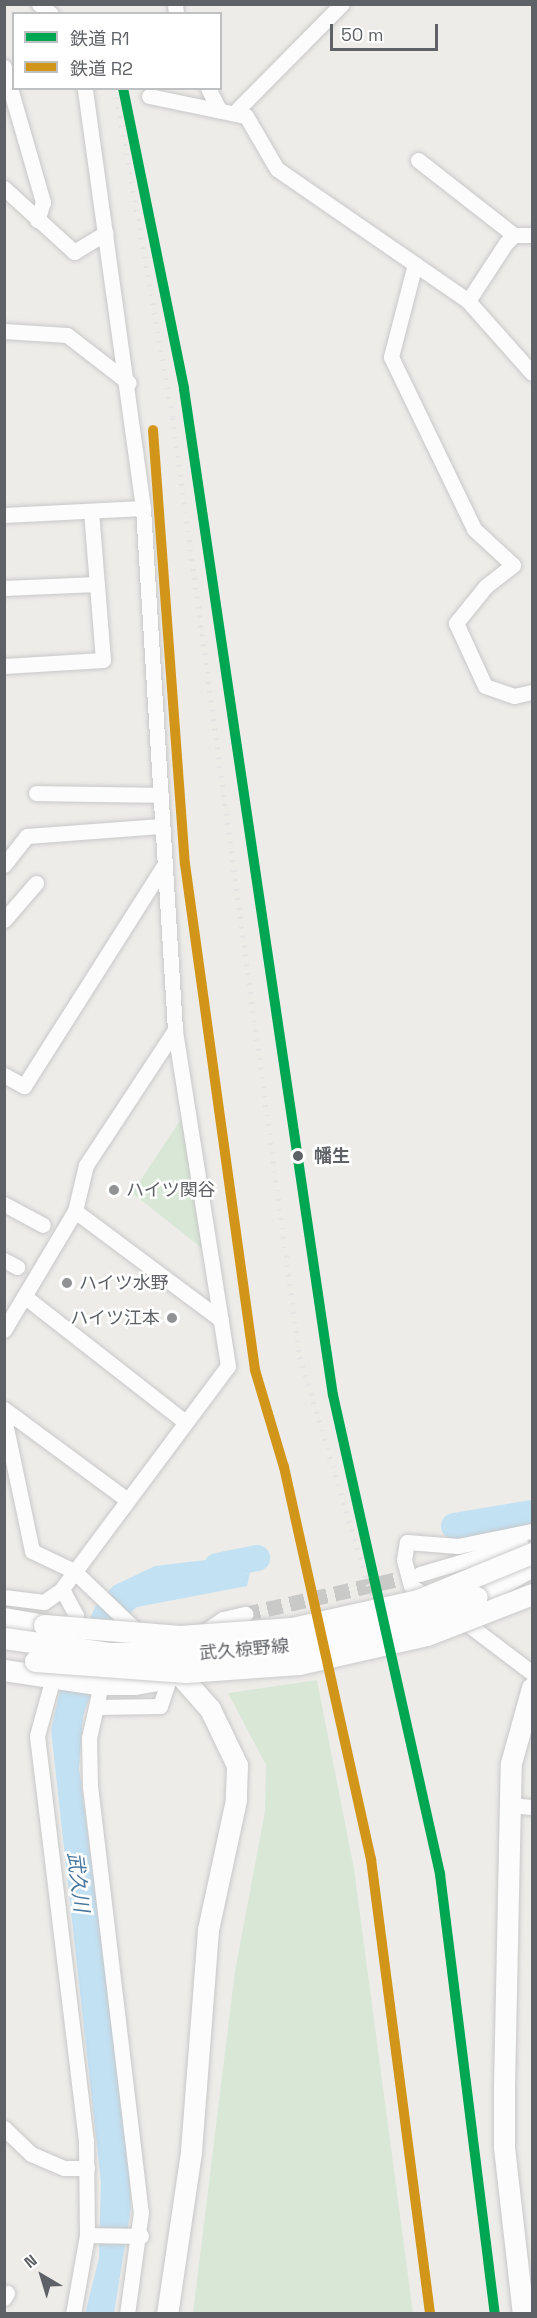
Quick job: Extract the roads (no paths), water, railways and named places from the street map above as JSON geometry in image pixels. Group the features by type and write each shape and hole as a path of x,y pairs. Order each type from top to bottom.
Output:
{"main road":[{"path":"4,1618 45,1625 180,1636 292,1628 418,1600 532,1553"},
{"name":"武久椋野線","path":"477,1597 532,1566"},
{"name":"武久椋野線","path":"4,1638 111,1653 258,1651 373,1631 477,1597 532,1576"},
{"path":"4,1655 35,1661 186,1672 299,1665 427,1635 532,1594"},
{"path":"4,1670 98,1684 147,1683 172,1666 210,1709 237,1765 236,1800 208,1930 191,2152 167,2313"},
{"path":"523,2313 504,2145 511,1763 532,1688"}],"street":[{"path":"237,110 342,4"},
{"path":"4,67 43,202 37,220"},
{"path":"209,90 219,110"},
{"path":"149,96 219,110 237,110 252,122 277,169 468,301 532,372"},
{"path":"4,1597 44,1602 62,1589 126,1499 228,1366 175,1030 160,826 143,508 129,383 88,99"},
{"path":"418,160 514,235 532,235"},
{"path":"4,189 74,252 106,233"},
{"path":"468,301 514,235"},
{"path":"415,264 391,357 474,529 513,565 486,586 457,627 484,686 514,696 532,692"},
{"path":"4,331 67,335 129,383"},
{"path":"4,515 143,508"},
{"path":"4,666 103,660 91,512"},
{"path":"4,588 97,584"},
{"path":"36,793 160,795"},
{"path":"4,865 27,836 160,826"},
{"path":"4,1075 24,1086 163,867"},
{"path":"4,920 36,883"},
{"path":"4,1330 75,1211 86,1164 175,1030"},
{"path":"4,1204 43,1225"},
{"path":"75,1211 220,1320"},
{"path":"24,1296 185,1422"},
{"path":"4,1409 126,1499"},
{"path":"4,1418 32,1551 74,1571 172,1666"},
{"path":"532,1530 458,1546 407,1542 404,1560 411,1586 532,1673"},
{"path":"420,1574 532,1540"},
{"path":"62,1589 76,1624 54,1679 38,1737 39,1773 87,2168 87,2235 73,2313"},
{"path":"97,1707 160,1706 167,1697 172,1666 208,1627 245,1614"},
{"path":"98,1684 97,1707 89,1738 90,1786 133,2126 141,2236 127,2313"},
{"path":"509,1805 532,1807"},
{"path":"4,2128 31,2154 64,2168 87,2168"},
{"path":"87,2235 141,2236"}],"water":[{"path":"239,1556 251,1559 224,1571 227,1576 250,1573 247,1586 137,1607 122,1621 105,1652 83,1716 79,1768 128,2142 131,2208 114,2313 85,2314 99,2258 101,2182 51,1730 59,1695 95,1607 113,1586 155,1566"}],"waterway":[{"name":"武久川","path":"454,1526 532,1513"},
{"name":"武久川","path":"217,1566 257,1558"}],"tunnel":[{"path":"245,1614 420,1574"}],"railway":[{"path":"98,4 99,12"},
{"path":"115,90 173,418 300,1357 392,1663"}],"rail line":[{"name":"R1","path":"123,90 184,389 333,1395 440,1874 495,2314"},
{"name":"R2","path":"153,430 185,864 255,1370 284,1467 371,1859 430,2314"}],"place":[{"name":"幡生","path":"298,1156"},
{"name":"ハイツ関谷","path":"114,1190"},
{"name":"ハイツ水野","path":"67,1283"},
{"name":"ハイツ江本","path":"172,1318"}]}
